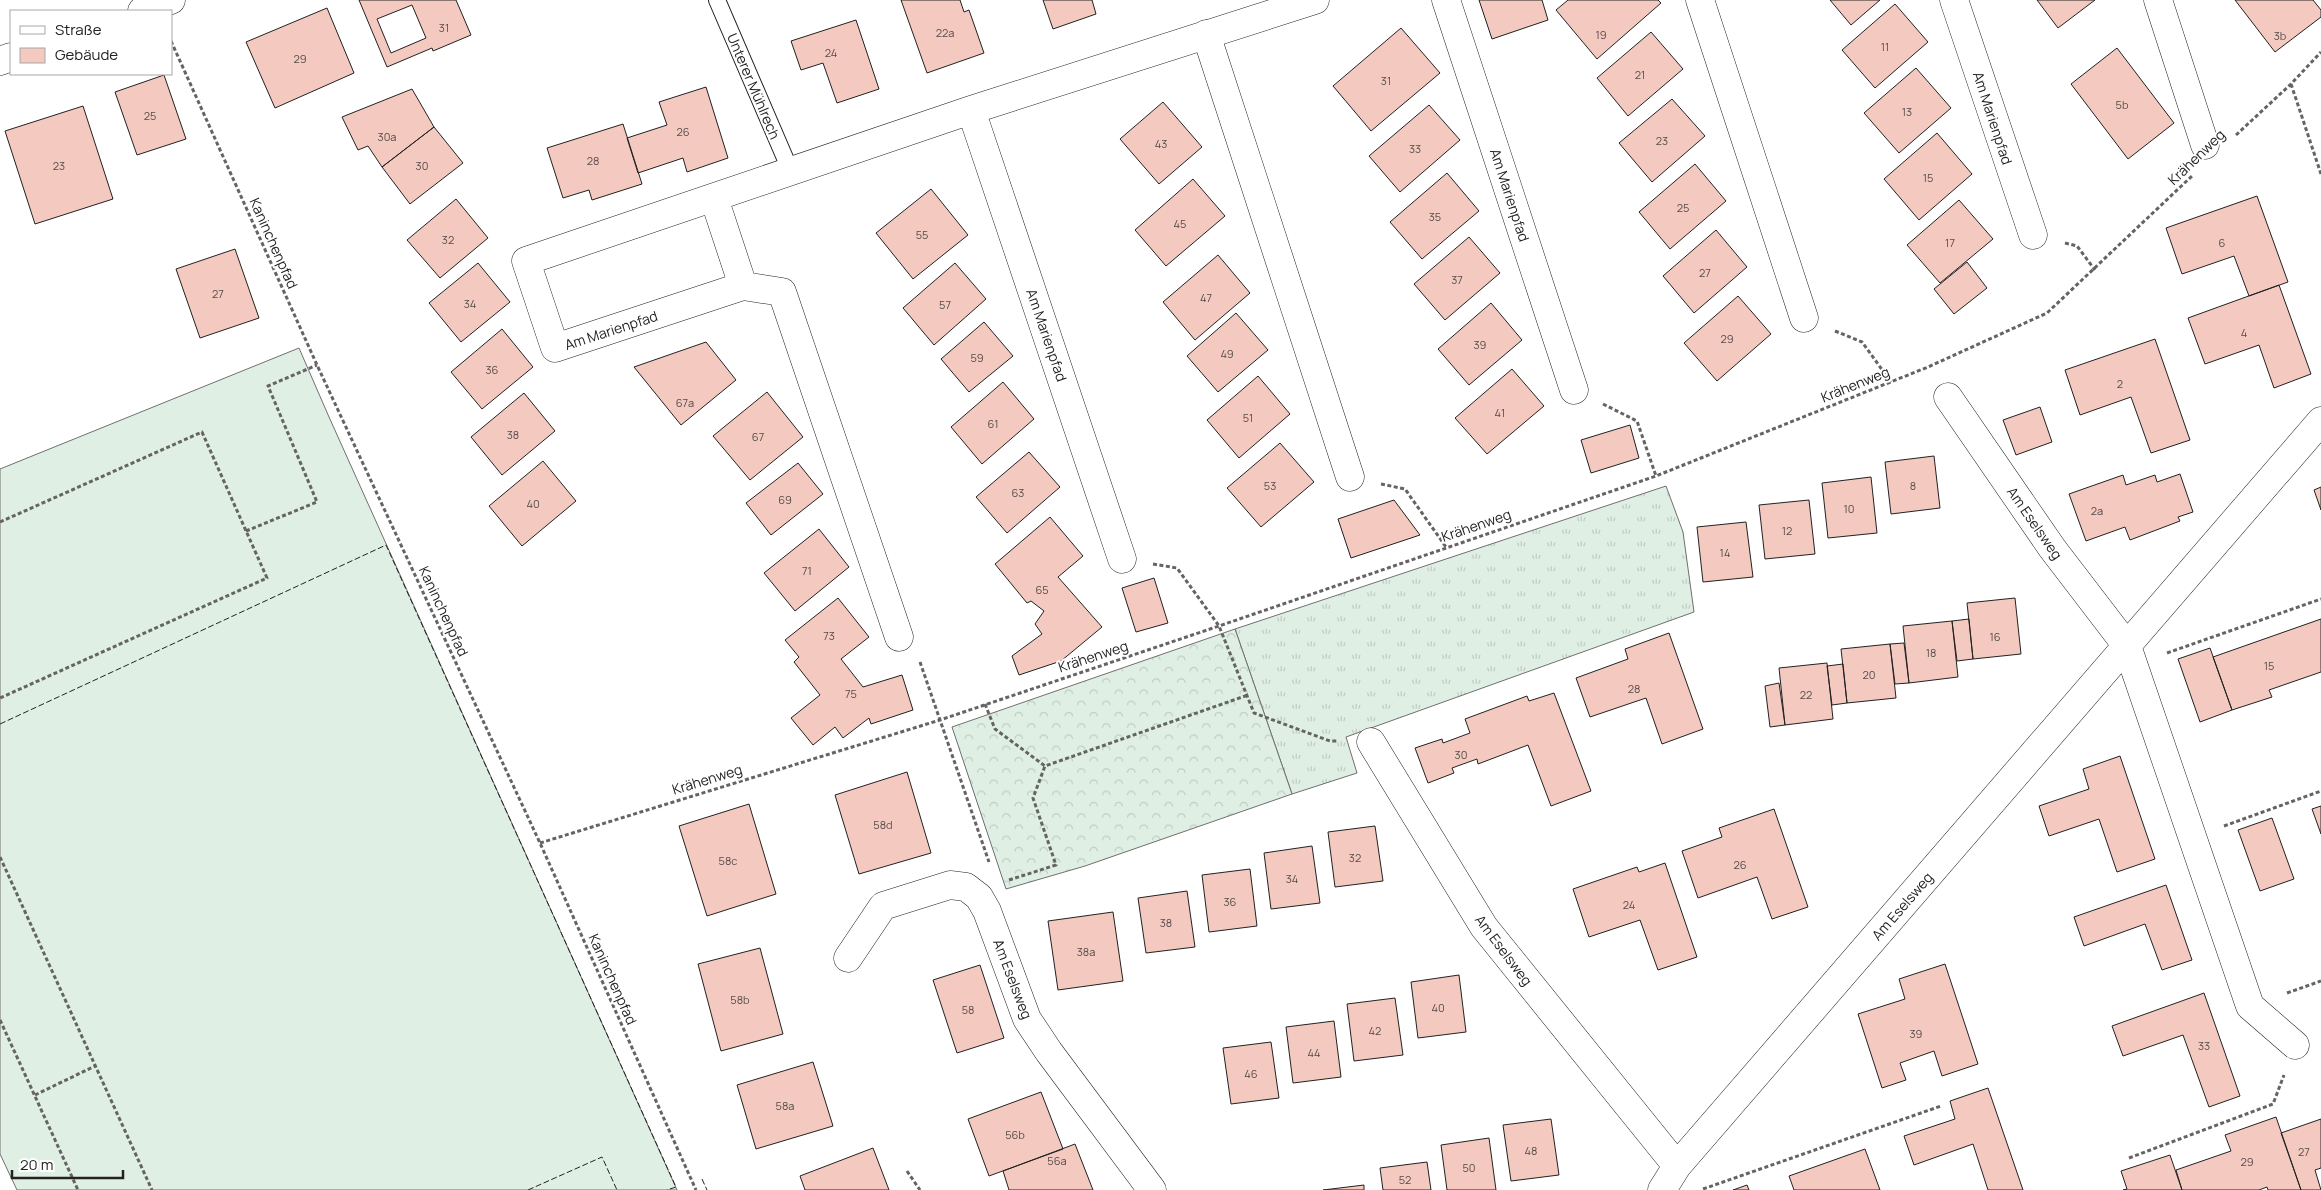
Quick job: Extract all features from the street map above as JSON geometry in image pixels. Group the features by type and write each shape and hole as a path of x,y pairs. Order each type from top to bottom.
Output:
{"street":[{"path":"145,10 171,0"},
{"name":"Am Marienpfad","path":"899,637 782,292 743,286 555,348 526,262 971,110 1315,0"},
{"name":"Am Marienpfad","path":"1446,0 1574,390"},
{"path":"1700,0 1804,318"},
{"name":"Am Marienpfad","path":"1954,0 2033,235"},
{"path":"2158,0 2218,142"},
{"path":"1206,34 1350,477"},
{"name":"Am Marienpfad","path":"971,110 1122,559"},
{"path":"714,198 743,286"},
{"name":"Am Eselsweg","path":"1948,397 2052,548 2130,655 2250,1006 2295,1046"},
{"name":"Am Eselsweg","path":"1371,742 1484,927 1670,1179 2130,655 2321,421"},
{"name":"Am Eselsweg","path":"848,958 883,906 950,885 966,887 979,897 987,911 1027,1019 1049,1052 1152,1190"}],"lane":[{"name":"Unterer Mühlrech","path":"717,0 791,172"}],"path":[{"name":"Kaninchenpfad","path":"172,43 317,365 540,843 696,1190"},
{"name":"Krähenweg","path":"2218,142 2291,84 2321,52"},
{"path":"2291,84 2321,174"},
{"name":"Krähenweg","path":"540,843 940,720 1220,626 1656,476 1891,382 2048,313 2195,173"},
{"path":"2077,246 2095,270"},
{"path":"1862,342 1891,382"},
{"path":"246,531 317,502 268,386 317,365"},
{"path":"1637,421 1656,476"},
{"path":"0,522 202,432 267,578 0,698"},
{"path":"1404,489 1446,547"},
{"path":"1177,568 1220,626 1254,712 1330,741 1371,742"},
{"path":"2130,655 2321,599"},
{"path":"920,660 992,868"},
{"path":"1045,766 1248,695"},
{"path":"985,704 995,730 1045,766"},
{"path":"1006,881 1056,865 1033,798 1045,766"},
{"path":"2193,837 2321,791"},
{"path":"0,857 152,1190"},
{"path":"0,1020 78,1190"},
{"path":"2129,1158 2273,1104 2295,1046"},
{"path":"35,1095 95,1066"},
{"path":"1670,1179 1704,1190 1941,1106"},
{"path":"907,1171 920,1190"}],"green space":[{"path":"299,348 677,1190 17,1190 0,1154 0,469"},
{"path":"1666,486 1683,532 1694,612 1346,737 1357,773 1292,794 1235,629"},
{"path":"1235,629 1292,794 1085,866 1006,889 952,727"}],"building":[{"path":"359,0 456,0 471,35 433,51 432,48 387,67","holes":["412,5 426,38 391,53 377,19"]},
{"path":"901,0 960,0 964,12 969,10 984,53 927,73"},
{"path":"1043,0 1092,0 1096,14 1053,29"},
{"path":"1479,0 1542,0 1548,20 1492,39"},
{"path":"1568,0 1658,0 1661,3 1597,59 1556,10"},
{"path":"1830,0 1880,0 1851,25"},
{"path":"2037,0 2095,0 2058,28"},
{"path":"2235,0 2313,0 2321,10 2321,17 2275,52"},
{"path":"1895,4 1928,42 1875,88 1842,50"},
{"path":"327,8 354,73 275,108 246,42"},
{"path":"856,20 879,89 837,103 823,63 801,70 791,41"},
{"path":"1401,28 1440,73 1371,131 1333,86"},
{"path":"1651,32 1683,69 1628,116 1597,78"},
{"path":"2117,48 2174,123 2128,159 2071,84"},
{"path":"1916,68 1951,108 1899,153 1864,113"},
{"path":"164,75 186,139 137,155 115,92"},
{"path":"706,87 728,158 687,172 683,158 638,173 627,138 667,125 659,102"},
{"path":"412,89 434,127 382,167 368,146 358,150 342,117"},
{"path":"1672,99 1705,136 1652,182 1619,143"},
{"path":"1163,102 1202,147 1159,184 1120,139"},
{"path":"1429,105 1460,140 1400,192 1369,156"},
{"path":"83,106 113,199 35,224 5,131"},
{"path":"623,124 642,184 592,200 589,190 563,198 547,148"},
{"path":"434,127 463,163 410,204 382,167"},
{"path":"1937,133 1972,174 1919,220 1884,179"},
{"path":"1695,164 1726,201 1670,249 1639,212"},
{"path":"1447,173 1479,211 1422,259 1390,222"},
{"path":"1193,179 1225,216 1166,266 1135,230"},
{"path":"931,189 968,235 913,279 876,233"},
{"path":"2257,196 2288,282 2249,296 2234,256 2182,274 2166,228"},
{"path":"456,199 488,238 440,278 407,240"},
{"path":"1959,200 1993,239 1940,283 1907,245"},
{"path":"1716,230 1747,267 1694,313 1663,276"},
{"path":"1469,237 1500,273 1445,320 1414,284"},
{"path":"235,249 259,318 200,338 176,269"},
{"path":"1218,255 1250,293 1195,340 1163,302"},
{"path":"1967,262 1987,288 1954,314 1934,289"},
{"path":"478,263 510,302 461,342 429,303"},
{"path":"955,263 986,299 934,345 903,308"},
{"path":"2279,285 2311,374 2274,388 2259,345 2205,364 2188,318"},
{"path":"1738,296 1771,334 1717,381 1684,343"},
{"path":"1491,303 1522,340 1469,385 1438,349"},
{"path":"1236,313 1268,350 1218,392 1187,356"},
{"path":"984,322 1013,356 969,392 941,359"},
{"path":"502,329 533,367 482,409 451,372"},
{"path":"2155,339 2190,440 2151,453 2131,397 2080,415 2065,370"},
{"path":"706,342 736,380 681,425 634,367"},
{"path":"1512,369 1544,406 1487,454 1455,418"},
{"path":"1258,376 1290,414 1239,458 1207,420"},
{"path":"1003,382 1034,419 982,464 951,427"},
{"path":"767,392 803,437 750,480 713,436"},
{"path":"524,393 555,431 502,475 471,437"},
{"path":"2040,407 2052,442 2016,455 2003,420"},
{"path":"1630,425 1639,458 1591,473 1581,440"},
{"path":"1280,443 1314,482 1261,527 1227,488"},
{"path":"1029,452 1060,487 1007,533 976,497"},
{"path":"1934,456 1940,508 1891,514 1885,462"},
{"path":"543,461 576,501 522,546 489,506"},
{"path":"798,463 823,494 771,535 746,503"},
{"path":"2180,474 2193,512 2178,517 2180,521 2130,540 2125,527 2086,541 2069,494 2123,475 2126,485 2155,475 2157,482"},
{"path":"1871,477 1877,533 1828,538 1822,483"},
{"path":"2321,487 2321,510 2314,490"},
{"path":"1394,500 1420,535 1351,558 1338,519"},
{"path":"1809,500 1815,554 1765,559 1759,505"},
{"path":"1050,517 1083,556 1058,577 1102,627 1061,661 1019,675 1012,656 1042,634 1035,624 1044,611 1031,601 1027,603 995,564"},
{"path":"1746,522 1753,577 1703,582 1697,527"},
{"path":"819,529 849,567 795,611 764,573"},
{"path":"1154,578 1168,623 1136,632 1122,588"},
{"path":"838,598 869,637 841,659 863,687 902,675 913,710 871,724 869,718 843,738 835,727 813,745 791,718 820,695 794,662 799,657 785,640"},
{"path":"2015,598 2021,654 1973,659 1967,603"},
{"path":"1969,619 1973,659 1957,661 1952,621"},
{"path":"2321,619 2321,672 2269,690 2272,697 2232,710 2213,657"},
{"path":"1952,621 1958,677 1909,683 1903,626"},
{"path":"1669,633 1703,729 1662,744 1646,698 1590,717 1576,678 1628,659 1625,649"},
{"path":"1904,643 1909,683 1895,684 1890,644"},
{"path":"1890,644 1896,698 1847,703 1841,649"},
{"path":"2210,648 2232,710 2200,722 2178,659"},
{"path":"1827,663 1833,719 1785,725 1779,668"},
{"path":"1843,664 1847,703 1832,705 1827,666"},
{"path":"1779,683 1785,725 1770,727 1765,686"},
{"path":"1554,693 1591,791 1551,806 1528,745 1478,764 1477,759 1452,768 1454,773 1428,783 1415,748 1442,739 1443,743 1470,733 1465,719 1527,696 1529,701"},
{"path":"2120,756 2155,859 2117,872 2099,819 2049,836 2039,806 2089,789 2083,769"},
{"path":"907,772 931,853 859,874 835,795"},
{"path":"749,804 776,894 707,916 679,826"},
{"path":"2321,806 2321,834 2312,809"},
{"path":"1774,809 1808,907 1772,919 1757,877 1698,898 1682,851 1722,837 1719,828"},
{"path":"2272,818 2294,879 2260,891 2238,830"},
{"path":"1375,826 1383,881 1335,887 1328,832"},
{"path":"1312,846 1320,903 1271,909 1264,853"},
{"path":"1665,863 1697,957 1658,970 1640,920 1589,937 1573,889 1637,867 1639,872"},
{"path":"1250,869 1257,926 1209,932 1202,875"},
{"path":"2166,885 2192,960 2162,970 2145,924 2084,946 2074,917"},
{"path":"1187,891 1195,947 1146,953 1138,898"},
{"path":"1113,912 1123,981 1058,990 1048,921"},
{"path":"760,948 783,1034 721,1051 698,964"},
{"path":"1945,964 1978,1064 1942,1076 1934,1051 1900,1063 1906,1080 1882,1088 1858,1014 1905,999 1899,979"},
{"path":"980,965 1004,1038 957,1053 933,980"},
{"path":"1459,975 1466,1032 1418,1038 1411,982"},
{"path":"2204,993 2240,1096 2209,1107 2183,1035 2123,1056 2112,1026"},
{"path":"1395,998 1403,1055 1354,1061 1347,1004"},
{"path":"1334,1021 1341,1077 1293,1083 1286,1027"},
{"path":"1271,1042 1279,1098 1231,1104 1223,1048"},
{"path":"813,1062 833,1126 756,1149 737,1085"},
{"path":"1988,1088 2023,1190 1988,1190 1973,1144 1914,1165 1904,1136 1955,1119 1950,1101"},
{"path":"1041,1092 1063,1149 989,1176 968,1119"},
{"path":"2276,1117 2301,1190 2268,1190 2267,1187 2259,1190 2182,1190 2176,1170 2231,1151 2225,1135"},
{"path":"1551,1119 1559,1175 1511,1181 1503,1125"},
{"path":"2321,1119 2321,1168 2315,1170 2321,1190 2301,1190 2281,1133"},
{"path":"1489,1138 1496,1190 1447,1190 1441,1145"},
{"path":"1075,1144 1093,1190 1009,1190 1003,1171"},
{"path":"873,1148 889,1190 805,1190 800,1176"},
{"path":"1865,1149 1880,1190 1794,1190 1789,1176"},
{"path":"2170,1155 2182,1190 2123,1190 2127,1189 2121,1171"},
{"path":"1427,1162 1431,1190 1383,1190 1380,1168"},
{"path":"1364,1185 1364,1190 1323,1190"},
{"path":"1747,1185 1749,1190 1733,1190"}],"fence":[{"path":"0,724 386,545 676,1187 667,1190"},
{"path":"528,1190 602,1157 617,1190"},
{"path":"702,1179 707,1190"}]}
